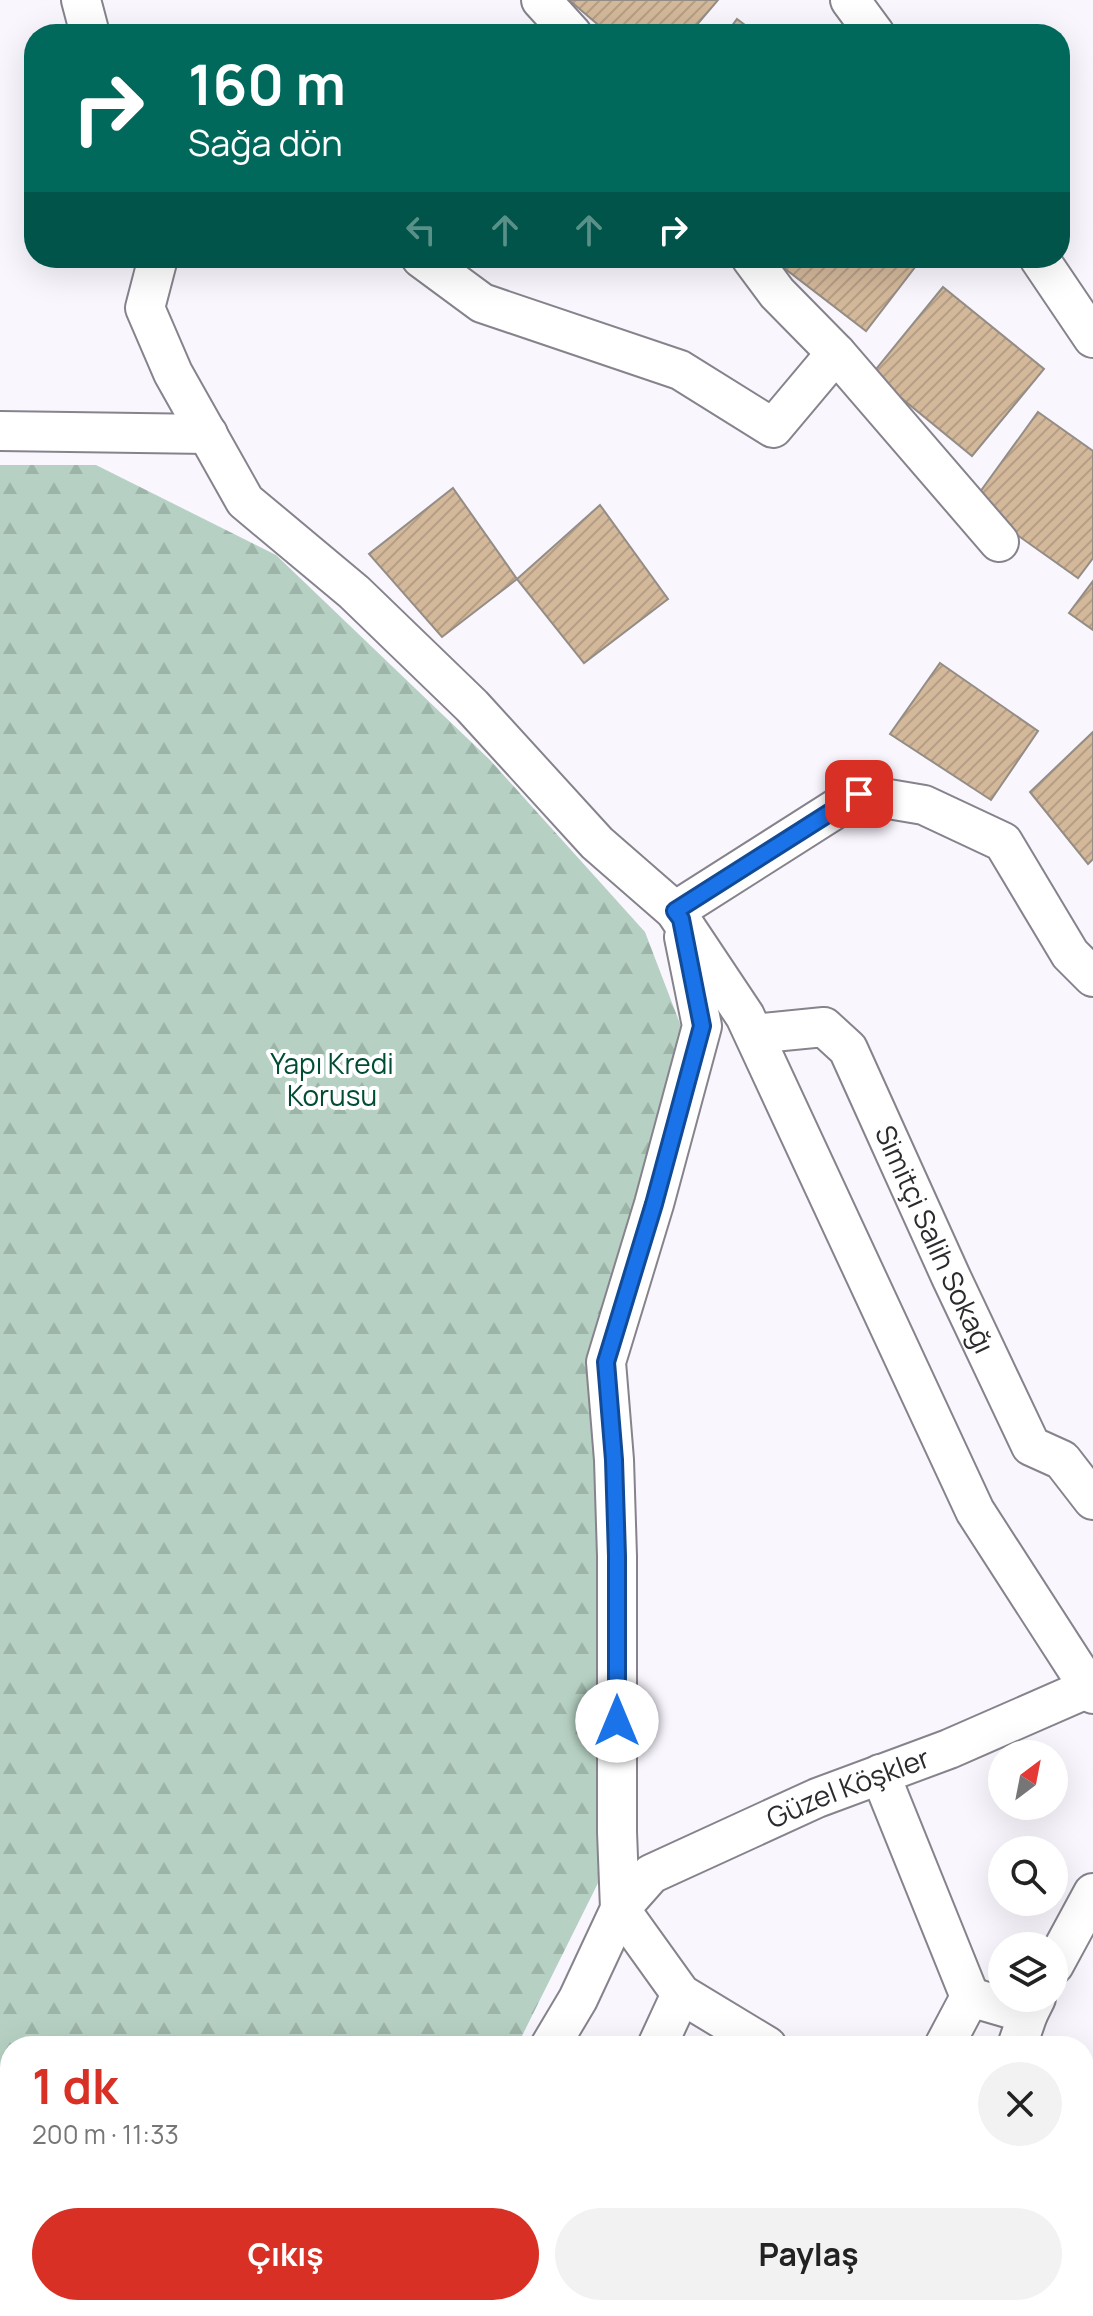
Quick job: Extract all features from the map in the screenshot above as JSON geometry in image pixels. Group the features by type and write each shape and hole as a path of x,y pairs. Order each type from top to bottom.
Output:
{"street":[{"path":"81,0 87,24"},
{"path":"541,0 563,24"},
{"path":"850,0 868,24"},
{"path":"155,268 145,308 173,373 245,501 354,592 472,706 597,843 678,915 745,1016 975,1511 1092,1690"},
{"path":"435,268 482,303 680,370 773,428 836,353"},
{"path":"758,268 777,293 836,353 999,542"},
{"path":"1046,268 1093,338"},
{"path":"0,431 208,434"},
{"path":"678,915 859,794 924,805 1003,842 1070,954 1093,977"},
{"path":"556,2036 578,1999 620,1909 617,1556 614,1460 606,1362 650,1218 702,1026 678,915"},
{"name":"Simitçi Salih Sokağı","path":"754,1034 824,1027 848,1049 1031,1446 1062,1460 1093,1500"},
{"name":"Güzel Köşkler","path":"620,1909 651,1874 817,1798 949,1749 1092,1690"},
{"path":"880,1774 970,1997 1027,2019"},
{"path":"1068,1939 1093,1893"},
{"path":"620,1909 681,1994 750,2036"},
{"path":"662,2036 681,1994"},
{"path":"949,2036 970,1997"}],"green space":[{"name":"Yapı Kredi Korusu","path":"0,465 96,465 276,555 490,760 645,932 687,1042 639,1211 602,1547 604,1871 522,2036 0,2036"}],"building":[{"path":"569,0 718,0 698,24 597,24"},
{"path":"784,268 914,268 866,331"},
{"path":"943,287 1044,369 972,456 872,374"},
{"path":"1038,412 1093,451 1093,558 1078,578 972,503"},
{"path":"453,488 517,579 442,637 369,554"},
{"path":"600,505 668,599 584,663 517,579"},
{"path":"1093,581 1093,630 1069,613"},
{"path":"940,663 1038,731 991,800 890,734"},
{"path":"1093,732 1093,859 1088,864 1030,792"}],"route":[{"path":"617,1721 617,1556 614,1460 606,1362 654,1204 702,1026 681,919 675,911 859,794"}]}
